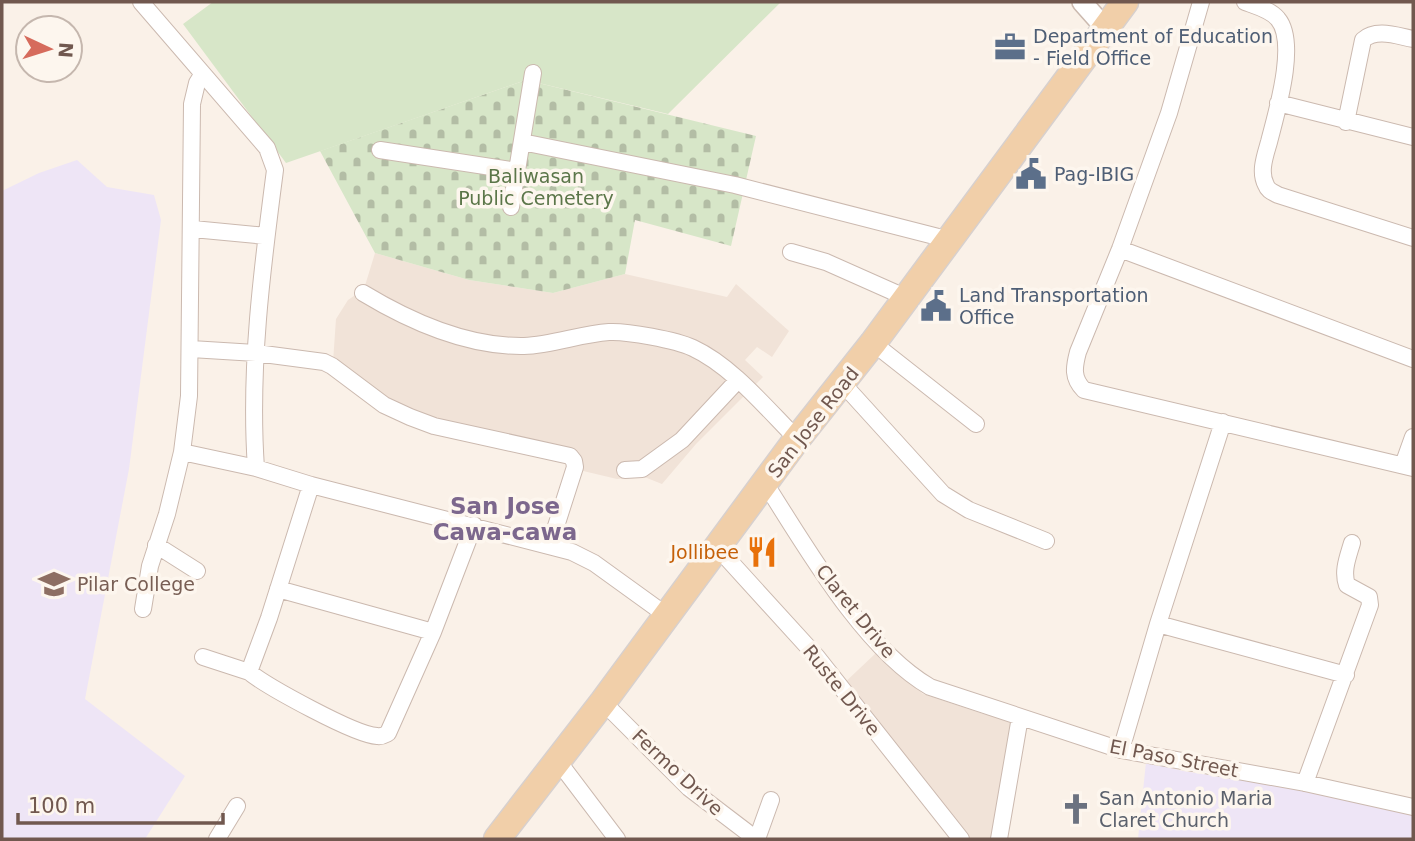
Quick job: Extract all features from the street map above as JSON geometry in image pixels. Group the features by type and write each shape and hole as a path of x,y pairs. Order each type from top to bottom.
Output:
{"main road":[{"name":"San Jose Road","path":"506,836 716,546 797,439 843,384 1125,2"}],"street":[{"path":"141,2 271,155 275,170 256,353 253,425 256,468"},
{"path":"1082,2 1106,29"},
{"path":"1201,2 1169,113 1120,249 1078,352 1074,368 1075,379 1084,390 1408,466 1413,437"},
{"path":"1245,2 1275,16 1284,29 1287,53 1263,166 1264,183 1268,189 1278,195 1413,238"},
{"path":"1346,122 1363,40 1377,33 1413,39"},
{"path":"511,207 533,73"},
{"path":"143,609 145,588 182,452 189,396 192,104 197,83 202,75"},
{"path":"1278,103 1413,137"},
{"path":"522,142 735,185 950,240"},
{"path":"380,150 517,171"},
{"path":"192,229 267,236"},
{"path":"1120,249 1413,359"},
{"path":"790,253 826,262 907,298"},
{"path":"363,293 412,319 474,341 525,346 609,332 682,344 704,354 738,380 797,439"},
{"path":"873,343 976,424"},
{"path":"191,349 256,353 324,362 384,405 434,426 570,456 575,467 550,545"},
{"path":"625,470 642,469 682,440 738,380"},
{"path":"843,384 943,494 969,510 1046,541"},
{"path":"1121,750 1223,422"},
{"path":"182,452 256,468 312,485 550,545 594,563 666,615"},
{"name":"Claret Drive","path":"765,483 837,591 892,659 930,687 1020,717"},
{"path":"249,672 312,485"},
{"path":"202,657 249,672 298,702 361,731 382,736 388,733 433,632 474,525"},
{"path":"1305,783 1370,604 1368,597 1347,585 1345,580 1352,543"},
{"path":"156,545 197,571"},
{"name":"Ruste Drive","path":"716,546 817,657 961,839"},
{"path":"278,589 433,632"},
{"path":"1158,624 1346,675"},
{"name":"Fermo Drive","path":"603,702 736,832 757,839"},
{"path":"999,839 1020,717"},
{"name":"El Paso Street","path":"1020,717 1121,750 1305,783 1413,807"},
{"path":"558,761 617,839"},
{"path":"757,839 771,800"},
{"path":"217,839 237,806"}],"shaded area":[{"name":"Pilar College","path":"77,160 107,187 154,195 161,220 129,469 85,699 185,776 145,839 2,839 2,191 39,173"},
{"path":"375,253 469,280 553,293 625,274 727,297 736,284 789,331 772,357 757,347 745,360 763,377 696,444 662,484 642,476 617,479 579,470 577,459 411,415 333,362 336,319 348,300 364,289"},
{"path":"876,653 923,694 983,714 1017,721 996,839 967,839 840,687"},
{"path":"1146,762 1183,771 1382,802 1413,813 1413,839 1138,839"}],"green space":[{"path":"213,2 781,2 668,114 526,80 286,163 183,24"},
{"name":"Baliwasan Public Cemetery","path":"526,80 756,136 731,246 635,220 625,274 553,293 469,280 375,253 320,151"}],"place":[{"name":"Department of Education - Field Office","path":"1010,47"},
{"name":"Pag-IBIG","path":"1031,174"},
{"name":"Land Transportation Office","path":"936,306"},
{"name":"Jollibee","path":"762,552"},
{"name":"Pilar College","path":"54,584"},
{"name":"San Antonio Maria Claret Church","path":"1076,809"}],"district":[{"name":"San Jose Cawa-cawa","path":"505,519"}]}
